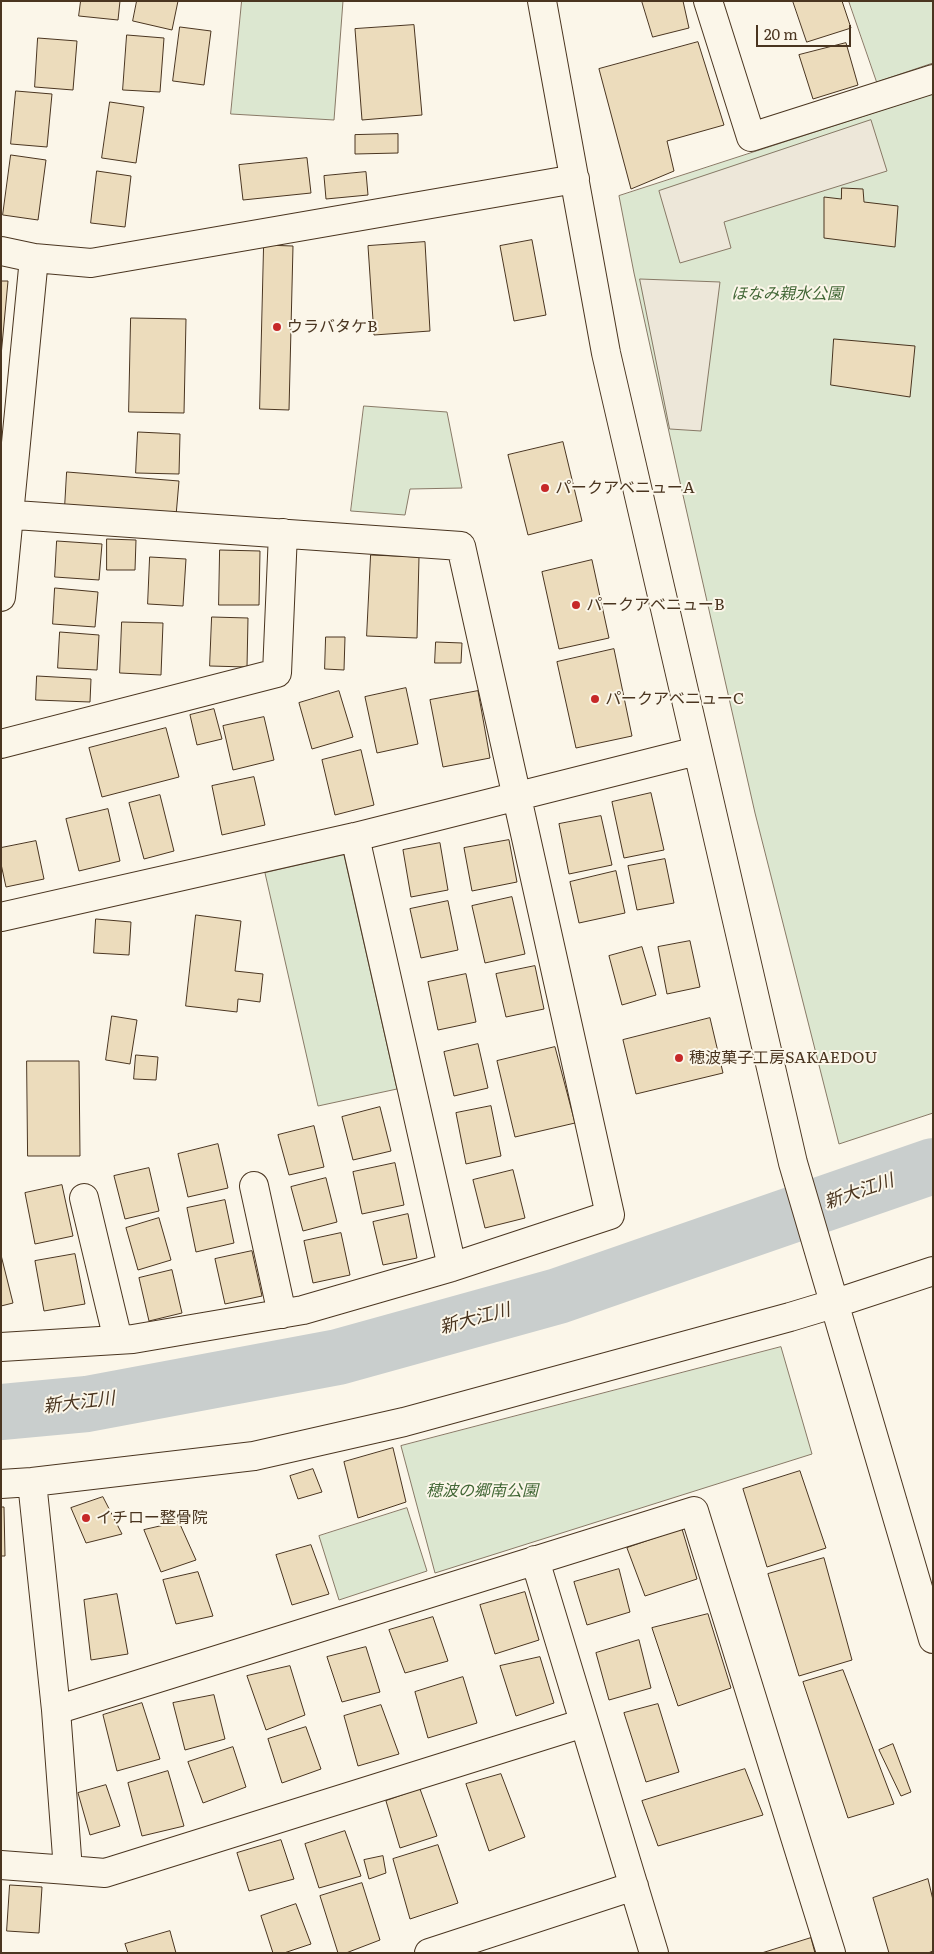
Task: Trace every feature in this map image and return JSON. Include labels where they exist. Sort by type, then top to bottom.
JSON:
[{"type":"street","points":[[542,1],[606,353],[793,1163],[933,1639]]},
{"type":"street","points":[[708,1],[751,137],[933,79]]},
{"type":"street","points":[[1,251],[34,258],[91,263],[575,179]]},
{"type":"street","points":[[1,597],[6,514],[34,258]]},
{"type":"street","points":[[1,1346],[133,1339],[303,1310],[452,1267],[610,1215],[461,546],[6,514]]},
{"type":"street","points":[[1,744],[277,673],[283,533]]},
{"type":"street","points":[[1,917],[355,837],[698,751]]},
{"type":"street","points":[[355,837],[452,1267]]},
{"type":"street","points":[[254,1186],[282,1314]]},
{"type":"street","points":[[84,1198],[118,1340]]},
{"type":"street","points":[[1,1484],[254,1456],[404,1422],[833,1304],[933,1271]]},
{"type":"street","points":[[32,1482],[56,1710],[68,1870]]},
{"type":"street","points":[[56,1710],[694,1511],[831,1953]]},
{"type":"street","points":[[535,1560],[654,1953]]},
{"type":"street","points":[[1,1865],[105,1873],[584,1723]]},
{"type":"street","points":[[429,1953],[481,1945],[634,1886]]},
{"type":"green space","points":[[242,1],[343,1],[334,120],[231,114]]},
{"type":"green space","points":[[849,1],[933,1],[933,63],[877,82]]},
{"type":"green space","name":"ほなみ親水公園","points":[[933,94],[933,1113],[839,1144],[755,813],[680,482],[619,196]]},
{"type":"green space","points":[[364,406],[447,412],[462,488],[410,489],[405,515],[351,511]]},
{"type":"green space","points":[[344,855],[397,1089],[318,1106],[265,873]]},
{"type":"green space","name":"穂波の郷南公園","points":[[781,1347],[812,1454],[435,1573],[401,1446]]},
{"type":"green space","points":[[407,1508],[427,1571],[339,1600],[319,1536]]},
{"type":"shaded area","points":[[871,120],[887,171],[724,222],[731,248],[680,263],[659,191]]},
{"type":"shaded area","points":[[640,279],[720,282],[701,431],[670,429]]},
{"type":"building","points":[[81,1],[120,1],[118,20],[79,16]]},
{"type":"building","points":[[137,1],[178,1],[172,30],[133,21]]},
{"type":"building","points":[[642,1],[683,1],[689,28],[653,37]]},
{"type":"building","points":[[793,1],[842,1],[851,28],[807,42]]},
{"type":"building","points":[[414,25],[422,115],[362,120],[355,29]]},
{"type":"building","points":[[180,27],[211,31],[204,85],[173,81]]},
{"type":"building","points":[[127,35],[164,38],[160,92],[123,90]]},
{"type":"building","points":[[38,38],[77,41],[73,90],[35,87]]},
{"type":"building","points":[[698,42],[724,125],[667,141],[674,171],[631,189],[599,69]]},
{"type":"building","points":[[846,43],[858,85],[813,99],[799,55]]},
{"type":"building","points":[[16,91],[52,94],[47,147],[11,144]]},
{"type":"building","points":[[110,102],[144,107],[136,163],[102,158]]},
{"type":"building","points":[[398,134],[398,153],[355,154],[355,135]]},
{"type":"building","points":[[11,155],[46,160],[38,220],[3,215]]},
{"type":"building","points":[[307,158],[311,193],[243,200],[239,165]]},
{"type":"building","points":[[97,171],[131,176],[125,227],[91,223]]},
{"type":"building","points":[[366,172],[368,195],[326,199],[324,176]]},
{"type":"building","points":[[842,188],[863,189],[864,202],[898,206],[895,247],[824,238],[824,197],[841,199]]},
{"type":"building","points":[[532,240],[546,315],[514,321],[500,246]]},
{"type":"building","points":[[425,242],[430,331],[374,335],[368,246]]},
{"type":"building","name":"ウラバタケB","points":[[264,245],[293,246],[289,410],[260,409]]},
{"type":"building","points":[[1,281],[8,281],[1,356]]},
{"type":"building","points":[[131,318],[186,319],[184,413],[129,412]]},
{"type":"building","points":[[834,339],[915,346],[910,397],[831,385]]},
{"type":"building","points":[[138,432],[180,434],[179,474],[136,473]]},
{"type":"building","name":"パークアベニューA","points":[[563,442],[582,521],[528,535],[508,455]]},
{"type":"building","points":[[67,472],[179,481],[176,516],[65,507]]},
{"type":"building","points":[[107,539],[136,540],[135,570],[107,570]]},
{"type":"building","points":[[57,541],[102,544],[99,580],[55,577]]},
{"type":"building","points":[[220,550],[260,551],[259,605],[219,605]]},
{"type":"building","points":[[371,555],[419,557],[417,638],[367,636]]},
{"type":"building","points":[[150,557],[186,559],[183,606],[148,604]]},
{"type":"building","name":"パークアベニューB","points":[[592,560],[609,638],[559,649],[542,572]]},
{"type":"building","points":[[55,588],[98,592],[95,627],[53,624]]},
{"type":"building","points":[[212,617],[248,618],[247,667],[210,666]]},
{"type":"building","points":[[122,622],[163,623],[161,675],[120,673]]},
{"type":"building","points":[[60,632],[99,635],[97,670],[58,668]]},
{"type":"building","points":[[326,637],[345,637],[344,670],[325,669]]},
{"type":"building","points":[[436,642],[462,643],[461,663],[435,663]]},
{"type":"building","name":"パークアベニューC","points":[[614,649],[632,736],[576,748],[557,662]]},
{"type":"building","points":[[37,676],[91,679],[90,702],[36,700]]},
{"type":"building","points":[[406,688],[418,744],[377,753],[365,697]]},
{"type":"building","points":[[339,691],[353,737],[312,749],[299,703]]},
{"type":"building","points":[[478,691],[490,758],[443,767],[430,700]]},
{"type":"building","points":[[214,709],[222,739],[197,745],[190,715]]},
{"type":"building","points":[[264,717],[274,760],[233,770],[223,726]]},
{"type":"building","points":[[166,728],[179,777],[102,797],[89,748]]},
{"type":"building","points":[[361,750],[374,805],[335,815],[322,760]]},
{"type":"building","points":[[254,777],[265,825],[222,835],[212,786]]},
{"type":"building","points":[[651,793],[664,850],[624,858],[612,802]]},
{"type":"building","points":[[160,795],[174,851],[144,859],[129,803]]},
{"type":"building","points":[[108,809],[120,861],[79,871],[66,819]]},
{"type":"building","points":[[601,816],[612,865],[569,874],[559,824]]},
{"type":"building","points":[[509,840],[517,882],[472,891],[464,848]]},
{"type":"building","points":[[36,841],[44,879],[6,887],[1,864],[1,848]]},
{"type":"building","points":[[440,843],[448,890],[411,897],[403,850]]},
{"type":"building","points":[[665,859],[674,903],[637,910],[628,866]]},
{"type":"building","points":[[616,871],[625,913],[579,923],[570,882]]},
{"type":"building","points":[[512,897],[525,954],[485,963],[472,906]]},
{"type":"building","points":[[448,901],[458,950],[421,958],[410,909]]},
{"type":"building","points":[[196,915],[241,921],[235,971],[263,974],[260,1002],[238,999],[237,1012],[186,1006]]},
{"type":"building","points":[[96,919],[131,922],[129,955],[94,953]]},
{"type":"building","points":[[690,941],[700,987],[667,994],[658,947]]},
{"type":"building","points":[[642,947],[656,995],[622,1005],[609,956]]},
{"type":"building","points":[[535,966],[544,1009],[506,1017],[496,974]]},
{"type":"building","points":[[466,974],[476,1022],[438,1030],[428,982]]},
{"type":"building","points":[[112,1016],[137,1020],[130,1064],[106,1060]]},
{"type":"building","points":[[710,1018],[723,1073],[636,1094],[623,1040]]},
{"type":"building","points":[[478,1044],[488,1088],[454,1096],[444,1052]]},
{"type":"building","points":[[555,1047],[575,1123],[515,1137],[497,1061]]},
{"type":"building","points":[[136,1055],[158,1057],[156,1080],[134,1079]]},
{"type":"building","points":[[27,1061],[79,1061],[80,1156],[28,1156]]},
{"type":"building","points":[[491,1106],[501,1156],[466,1164],[456,1113]]},
{"type":"building","points":[[380,1107],[391,1151],[353,1160],[342,1117]]},
{"type":"building","points":[[314,1126],[324,1167],[289,1175],[278,1135]]},
{"type":"building","points":[[218,1144],[228,1188],[188,1197],[178,1154]]},
{"type":"building","points":[[395,1163],[404,1205],[362,1214],[353,1172]]},
{"type":"building","points":[[149,1168],[159,1211],[125,1219],[114,1176]]},
{"type":"building","points":[[513,1170],[525,1218],[485,1228],[473,1180]]},
{"type":"building","points":[[326,1178],[337,1222],[303,1231],[291,1187]]},
{"type":"building","points":[[62,1185],[73,1236],[35,1244],[25,1193]]},
{"type":"building","points":[[225,1200],[234,1243],[196,1252],[187,1208]]},
{"type":"building","points":[[408,1214],[417,1258],[383,1265],[373,1222]]},
{"type":"building","points":[[159,1218],[171,1260],[138,1270],[126,1228]]},
{"type":"building","points":[[341,1233],[350,1275],[313,1283],[304,1241]]},
{"type":"building","points":[[252,1251],[262,1296],[225,1304],[215,1259]]},
{"type":"building","points":[[75,1254],[85,1304],[44,1311],[35,1261]]},
{"type":"building","points":[[1,1255],[13,1303],[1,1306]]},
{"type":"building","points":[[172,1270],[182,1313],[149,1321],[139,1278]]},
{"type":"building","points":[[393,1448],[406,1502],[358,1518],[344,1462]]},
{"type":"building","points":[[313,1469],[322,1492],[298,1499],[290,1476]]},
{"type":"building","points":[[800,1471],[826,1548],[767,1567],[743,1489]]},
{"type":"building","points":[[103,1497],[122,1534],[86,1543],[71,1508]]},
{"type":"building","points":[[1,1507],[4,1507],[5,1556],[1,1556]]},
{"type":"building","points":[[179,1522],[196,1560],[161,1572],[144,1530]]},
{"type":"building","points":[[682,1529],[697,1579],[645,1596],[627,1548]]},
{"type":"building","points":[[311,1545],[329,1594],[292,1605],[276,1555]]},
{"type":"building","points":[[824,1558],[852,1660],[799,1676],[768,1574]]},
{"type":"building","points":[[619,1569],[630,1612],[587,1625],[574,1582]]},
{"type":"building","points":[[198,1572],[213,1616],[176,1624],[163,1580]]},
{"type":"building","points":[[525,1592],[539,1640],[495,1654],[480,1605]]},
{"type":"building","points":[[117,1594],[128,1654],[91,1660],[84,1600]]},
{"type":"building","points":[[708,1614],[731,1688],[678,1706],[652,1628]]},
{"type":"building","points":[[433,1617],[448,1661],[405,1673],[389,1630]]},
{"type":"building","points":[[639,1640],[651,1688],[609,1700],[596,1653]]},
{"type":"building","points":[[366,1647],[380,1692],[342,1702],[327,1657]]},
{"type":"building","points":[[540,1657],[554,1703],[516,1716],[500,1666]]},
{"type":"building","points":[[290,1666],[305,1715],[266,1730],[247,1676]]},
{"type":"building","points":[[843,1670],[894,1804],[848,1818],[803,1682]]},
{"type":"building","points":[[463,1677],[477,1723],[428,1738],[415,1692]]},
{"type":"building","points":[[214,1695],[225,1739],[185,1750],[173,1703]]},
{"type":"building","points":[[142,1703],[160,1759],[117,1771],[103,1715]]},
{"type":"building","points":[[658,1704],[679,1772],[646,1782],[624,1713]]},
{"type":"building","points":[[381,1705],[399,1754],[358,1766],[344,1716]]},
{"type":"building","points":[[306,1727],[321,1769],[282,1783],[268,1739]]},
{"type":"building","points":[[893,1744],[911,1792],[901,1796],[879,1750]]},
{"type":"building","points":[[233,1747],[246,1787],[203,1803],[188,1762]]},
{"type":"building","points":[[745,1769],[763,1815],[658,1846],[642,1801]]},
{"type":"building","points":[[168,1771],[184,1826],[142,1836],[128,1783]]},
{"type":"building","points":[[501,1774],[525,1837],[489,1851],[466,1784]]},
{"type":"building","points":[[106,1785],[120,1826],[90,1835],[78,1793]]},
{"type":"building","points":[[420,1789],[437,1836],[400,1848],[386,1801]]},
{"type":"building","points":[[345,1831],[361,1876],[319,1888],[305,1844]]},
{"type":"building","points":[[281,1840],[294,1879],[249,1891],[237,1853]]},
{"type":"building","points":[[438,1845],[458,1903],[410,1919],[393,1859]]},
{"type":"building","points":[[383,1856],[386,1873],[369,1879],[364,1860]]},
{"type":"building","points":[[928,1879],[933,1900],[933,1951],[928,1953],[889,1953],[873,1898]]},
{"type":"building","points":[[362,1883],[380,1940],[346,1953],[338,1953],[320,1896]]},
{"type":"building","points":[[10,1885],[42,1887],[39,1933],[7,1931]]},
{"type":"building","points":[[296,1904],[311,1944],[284,1953],[273,1953],[261,1916]]},
{"type":"building","points":[[170,1931],[176,1953],[128,1953],[125,1944]]},
{"type":"building","points":[[811,1938],[815,1953],[762,1953]]},
{"type":"waterway","name":"新大江川","points":[[1,1412],[87,1404],[338,1357],[558,1296],[933,1166]]},
{"type":"place","name":"ウラバタケB","points":[[277,327]]},
{"type":"place","name":"パークアベニューA","points":[[545,488]]},
{"type":"place","name":"パークアベニューB","points":[[576,605]]},
{"type":"place","name":"パークアベニューC","points":[[595,699]]},
{"type":"place","name":"穂波菓子工房SAKAEDOU","points":[[679,1058]]},
{"type":"place","name":"イチロー整骨院","points":[[86,1518]]}]
